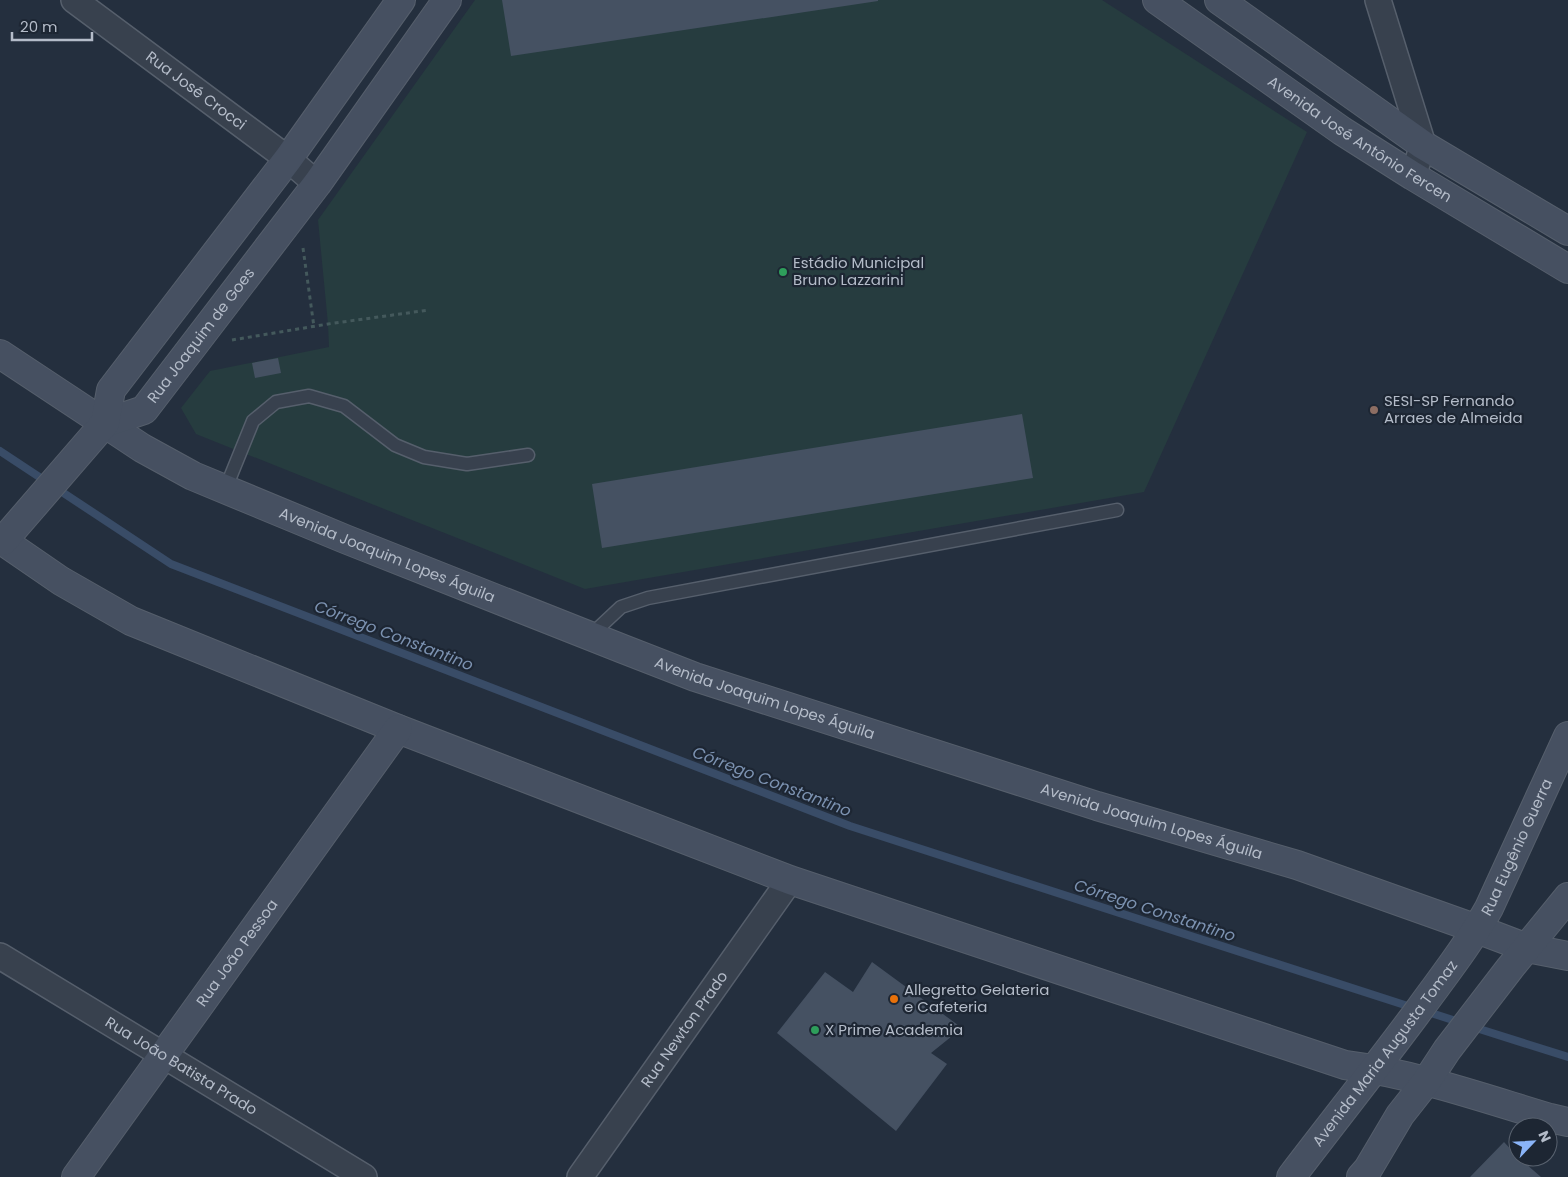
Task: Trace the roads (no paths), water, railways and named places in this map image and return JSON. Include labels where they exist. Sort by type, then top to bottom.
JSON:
[{"type":"main road","points":[[401,0],[288,159],[111,390],[105,423],[1,542],[60,581],[131,621],[398,730],[790,880],[1345,1065],[1374,1069],[1426,1082],[1568,1122]]},
{"type":"main road","name":"Rua Joaquim de Goes","points":[[105,423],[144,410],[317,184],[447,0]]},
{"type":"main road","name":"Avenida José Antônio Fercen","points":[[1157,0],[1342,131],[1568,269]]},
{"type":"main road","name":"Avenida José Antônio Fercen","points":[[1219,0],[1423,145],[1568,232]]},
{"type":"main road","name":"Avenida Joaquim Lopes Águila","points":[[0,354],[142,448],[193,476],[590,636],[695,676],[1098,806],[1297,865],[1527,948],[1568,956]]},
{"type":"main road","name":"Rua João Pessoa","points":[[76,1177],[162,1055],[398,730]]},
{"type":"main road","name":"Rua Eugênio Guerra","points":[[1477,929],[1489,908],[1568,736]]},
{"type":"main road","points":[[1368,1174],[1400,1115],[1510,968],[1568,897]]},
{"type":"main road","name":"Avenida Maria Augusta Tomaz","points":[[1292,1177],[1461,954],[1477,929]]},
{"type":"street","name":"Rua José Crocci","points":[[74,0],[288,159],[317,184]]},
{"type":"street","points":[[1378,0],[1423,145],[1413,176]]},
{"type":"street","name":"Rua Newton Prado","points":[[580,1177],[790,880]]},
{"type":"street","name":"Rua João Batista Prado","points":[[0,956],[364,1177]]},
{"type":"lane","points":[[225,490],[254,422],[276,402],[309,396],[344,406],[395,445],[424,457],[467,464],[528,455]]},
{"type":"lane","points":[[590,636],[621,607],[648,598],[1117,510]]},
{"type":"waterway","name":"Córrego Constantino","points":[[0,451],[171,564],[850,826],[1414,1008]]},
{"type":"waterway","name":"Córrego Constantino","points":[[1425,1011],[1462,1023]]},
{"type":"waterway","name":"Córrego Constantino","points":[[1473,1027],[1568,1057]]},
{"type":"place","name":"Estádio Municipal Bruno Lazzarini","points":[[783,272]]},
{"type":"place","name":"SESI-SP Fernando Arraes de Almeida","points":[[1374,410]]},
{"type":"place","name":"Allegretto Gelateria e Cafeteria","points":[[894,999]]},
{"type":"place","name":"X Prime Academia","points":[[815,1030]]}]
